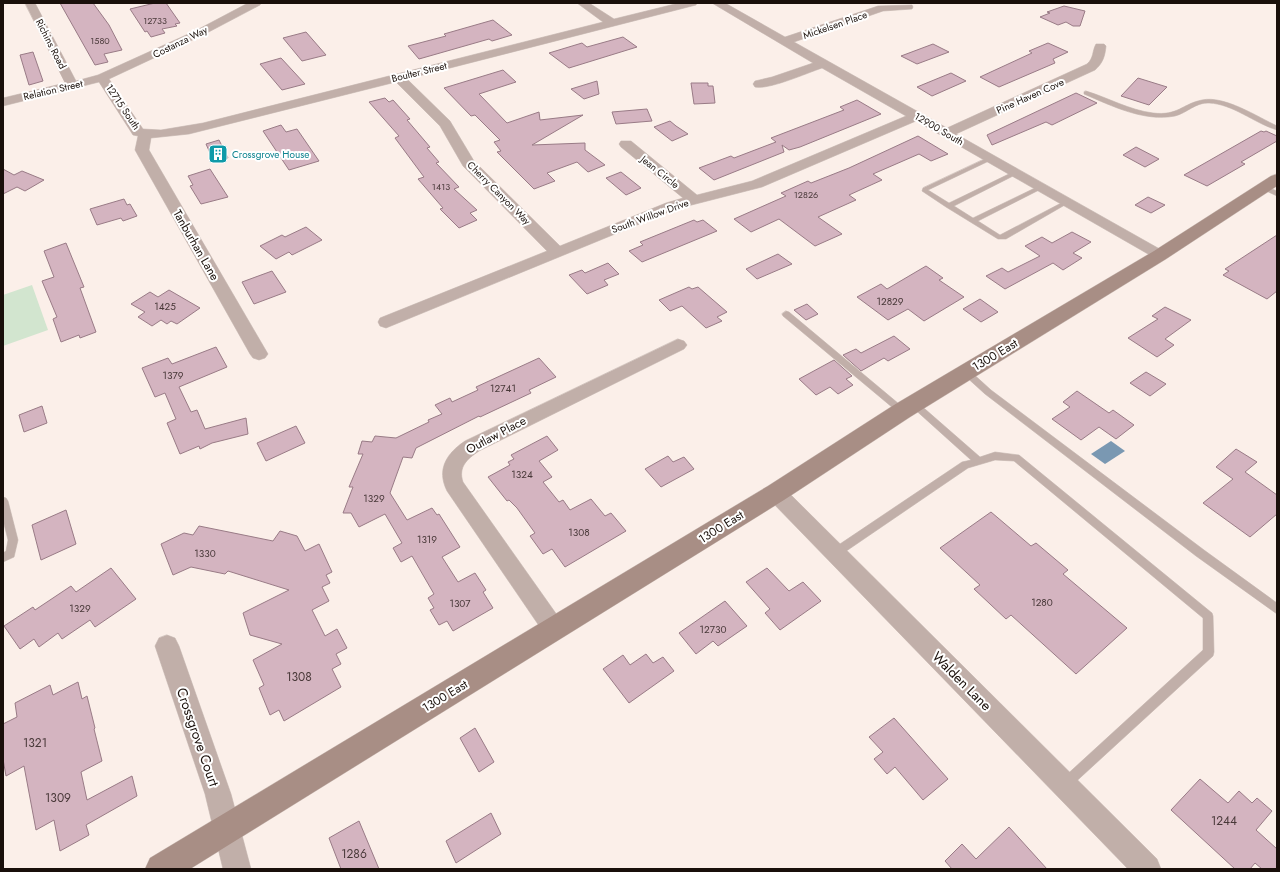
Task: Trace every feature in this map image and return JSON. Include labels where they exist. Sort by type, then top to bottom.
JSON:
[{"type":"main road","name":"1300 East","points":[[161,869],[776,493],[908,407],[1272,187]]},
{"type":"street","name":"Richins Road","points":[[30,3],[73,86]]},
{"type":"street","name":"Costanza Way","points":[[102,78],[199,33],[256,3]]},
{"type":"street","points":[[582,3],[612,23]]},
{"type":"street","name":"Boulter Street","points":[[145,134],[156,135],[190,129],[612,23],[670,5],[692,3]]},
{"type":"street","name":"12900 South","points":[[718,3],[1160,255]]},
{"type":"street","name":"Mickelsen Place","points":[[785,41],[882,8],[908,7]]},
{"type":"street","name":"Pine Haven Cove","points":[[947,133],[1091,68],[1097,63],[1100,46]]},
{"type":"street","points":[[759,84],[776,80],[824,63]]},
{"type":"street","name":"Cherry Canyon Way","points":[[398,77],[445,124],[468,163],[558,252]]},
{"type":"street","name":"Relation Street","points":[[3,102],[102,78]]},
{"type":"street","name":"12715 South","points":[[102,78],[138,132],[145,134]]},
{"type":"street","name":"South Willow Drive","points":[[386,322],[644,217],[694,200],[719,195],[757,184],[917,116]]},
{"type":"street","name":"Tanburhan Lane","points":[[145,134],[142,150],[258,354]]},
{"type":"street","name":"Jean Circle","points":[[626,144],[694,200]]},
{"type":"street","name":"Outlaw Place","points":[[554,629],[454,485],[451,472],[453,465],[464,451],[472,446],[678,345]]},
{"type":"street","name":"Walden Lane","points":[[776,493],[1147,869]]},
{"type":"street","name":"Crossgrove Court","points":[[167,646],[218,794],[237,869]]},
{"type":"lane","points":[[1086,94],[1131,110],[1158,116],[1175,114],[1203,101],[1216,102],[1277,128]]},
{"type":"lane","points":[[990,159],[925,189],[925,191],[998,237],[1003,237],[1067,202]]},
{"type":"lane","points":[[948,206],[1015,173]]},
{"type":"lane","points":[[973,221],[1041,188]]},
{"type":"lane","points":[[786,314],[979,461]]},
{"type":"lane","points":[[966,372],[994,397],[1200,554],[1277,609]]},
{"type":"lane","points":[[836,553],[965,465],[995,456],[1016,458],[1208,616],[1209,652],[1064,785]]},
{"type":"lane","points":[[3,501],[13,540],[10,554],[3,558]]},
{"type":"green space","points":[[32,285],[48,330],[3,346],[3,295]]},
{"type":"water","points":[[1111,441],[1125,451],[1105,464],[1091,454]]},
{"type":"building","points":[[60,3],[93,3],[109,25],[122,50],[104,54],[108,62],[95,65]]},
{"type":"building","points":[[155,3],[166,3],[180,23],[175,24],[177,26],[162,29],[165,33],[151,37],[147,31],[145,32],[130,9]]},
{"type":"building","points":[[1064,6],[1085,11],[1080,26],[1073,26],[1066,22],[1058,25],[1040,17],[1050,13],[1047,12]]},
{"type":"building","points":[[493,20],[512,35],[492,41],[489,39],[419,59],[408,46],[446,36],[444,34]]},
{"type":"building","points":[[306,32],[326,55],[302,61],[283,38]]},
{"type":"building","points":[[623,37],[637,47],[569,68],[549,53],[582,43],[587,47]]},
{"type":"building","points":[[1048,43],[1068,52],[1053,59],[1055,63],[999,87],[980,77],[1032,53],[1029,51]]},
{"type":"building","points":[[933,44],[949,52],[917,64],[901,56]]},
{"type":"building","points":[[33,52],[43,81],[29,85],[20,55]]},
{"type":"building","points":[[281,58],[305,84],[282,90],[260,64]]},
{"type":"building","points":[[503,70],[516,82],[479,94],[507,123],[539,112],[540,120],[583,115],[532,145],[585,143],[585,150],[605,165],[588,172],[577,162],[547,173],[555,181],[534,189],[497,152],[501,151],[494,142],[500,140],[475,115],[471,116],[444,88]]},
{"type":"building","points":[[951,73],[966,81],[932,96],[917,87]]},
{"type":"building","points":[[1138,78],[1167,87],[1149,105],[1121,96]]},
{"type":"building","points":[[597,81],[599,94],[584,99],[571,89]]},
{"type":"building","points":[[691,83],[708,83],[708,86],[713,86],[715,103],[694,104]]},
{"type":"building","points":[[1076,93],[1097,103],[1052,125],[1046,122],[992,145],[987,135]]},
{"type":"building","points":[[385,98],[389,102],[393,100],[410,119],[407,120],[430,147],[427,148],[439,162],[436,163],[459,187],[454,189],[477,210],[470,213],[477,220],[459,228],[440,209],[443,208],[418,179],[424,177],[395,138],[399,136],[369,102]]},
{"type":"building","points":[[857,100],[881,114],[800,147],[789,150],[782,145],[784,152],[714,180],[699,168],[731,156],[734,158],[776,142],[771,138],[844,110],[840,107]]},
{"type":"building","points":[[647,109],[652,121],[616,124],[612,112]]},
{"type":"building","points":[[670,121],[688,134],[672,141],[654,127]]},
{"type":"building","points":[[281,125],[286,132],[297,129],[319,161],[289,170],[263,131]]},
{"type":"building","points":[[1261,131],[1266,131],[1277,136],[1277,141],[1241,162],[1245,164],[1207,186],[1184,175]]},
{"type":"building","points":[[918,136],[948,154],[931,161],[919,154],[873,174],[882,180],[849,195],[856,200],[818,217],[842,234],[815,246],[779,219],[751,232],[734,219],[786,196],[781,193],[808,181],[811,183],[849,168]]},
{"type":"building","name":"Crossgrove House","points":[[219,140],[228,158],[214,162],[206,144]]},
{"type":"building","points":[[1136,147],[1159,159],[1145,167],[1123,155]]},
{"type":"building","points":[[3,169],[14,175],[22,171],[44,180],[25,191],[17,187],[3,194]]},
{"type":"building","points":[[210,169],[228,197],[201,204],[190,186],[193,185],[188,176]]},
{"type":"building","points":[[621,172],[641,188],[626,195],[606,178]]},
{"type":"building","points":[[1148,197],[1165,205],[1151,213],[1135,205]]},
{"type":"building","points":[[124,199],[127,205],[130,204],[137,216],[123,221],[121,218],[97,225],[90,209]]},
{"type":"building","points":[[694,220],[697,222],[703,220],[717,231],[642,262],[629,251],[643,245],[640,242]]},
{"type":"building","points":[[306,227],[322,240],[292,255],[289,252],[276,259],[260,246],[282,235],[285,237]]},
{"type":"building","points":[[1072,232],[1091,242],[1073,253],[1082,258],[1063,270],[1053,263],[1005,289],[986,276],[1002,268],[1008,272],[1040,256],[1025,246],[1042,237],[1052,243]]},
{"type":"building","points":[[1277,235],[1277,291],[1267,299],[1223,275],[1229,271],[1225,269]]},
{"type":"building","points":[[66,243],[84,287],[80,288],[96,332],[80,338],[79,335],[61,342],[53,319],[57,317],[42,281],[54,277],[44,251]]},
{"type":"building","points":[[778,254],[792,264],[757,279],[746,269]]},
{"type":"building","points":[[608,263],[619,274],[604,280],[608,285],[587,294],[569,275],[582,270],[585,273]]},
{"type":"building","points":[[926,266],[943,278],[939,280],[964,297],[924,321],[908,309],[888,320],[857,297],[881,284],[887,289]]},
{"type":"building","points":[[272,271],[286,292],[254,304],[242,282]]},
{"type":"building","points":[[689,287],[692,289],[698,287],[727,312],[717,317],[722,321],[706,328],[682,306],[670,311],[659,300]]},
{"type":"building","points":[[169,290],[200,308],[177,324],[171,321],[167,324],[161,320],[152,326],[138,317],[145,312],[131,304],[150,292],[158,297]]},
{"type":"building","points":[[980,299],[998,312],[981,322],[963,309]]},
{"type":"building","points":[[807,304],[818,314],[806,320],[794,310]]},
{"type":"building","points":[[1165,307],[1191,320],[1165,339],[1174,345],[1157,357],[1128,338],[1158,319],[1152,316]]},
{"type":"building","points":[[894,336],[910,349],[888,361],[884,358],[861,371],[843,355],[856,349],[861,353]]},
{"type":"building","points":[[216,347],[227,367],[179,387],[191,412],[197,410],[205,429],[246,418],[248,434],[212,443],[200,449],[199,446],[180,454],[167,423],[176,419],[165,393],[155,397],[142,368],[168,358],[172,364]]},
{"type":"building","points":[[539,358],[556,377],[529,390],[531,393],[480,417],[479,416],[416,448],[412,458],[403,457],[390,493],[407,520],[432,508],[437,515],[439,514],[460,547],[442,557],[458,582],[475,573],[486,590],[483,592],[493,608],[453,631],[447,621],[439,625],[430,610],[434,608],[428,598],[434,594],[412,556],[401,562],[393,548],[402,543],[385,514],[359,527],[351,513],[343,513],[353,487],[349,487],[363,454],[358,454],[362,441],[372,442],[375,436],[396,438],[442,414],[435,405],[450,398],[452,402],[478,390],[476,387]]},
{"type":"building","points":[[834,360],[852,376],[846,379],[853,385],[838,394],[830,387],[816,395],[799,379]]},
{"type":"building","points":[[1146,372],[1166,384],[1150,396],[1130,383]]},
{"type":"building","points":[[1077,391],[1109,413],[1113,410],[1134,425],[1116,439],[1099,427],[1081,440],[1052,419],[1070,407],[1063,402]]},
{"type":"building","points":[[42,406],[47,423],[24,432],[19,415]]},
{"type":"building","points":[[296,426],[305,443],[266,461],[257,443]]},
{"type":"building","points":[[547,436],[558,450],[539,461],[552,477],[543,482],[559,502],[563,500],[570,510],[591,499],[605,516],[611,513],[626,531],[565,567],[552,549],[543,554],[530,536],[535,533],[517,508],[509,500],[507,501],[488,477],[510,465],[508,462],[514,459],[511,455]]},
{"type":"building","points":[[1236,449],[1257,462],[1245,472],[1277,495],[1277,514],[1250,537],[1203,503],[1233,479],[1216,467]]},
{"type":"building","points":[[668,456],[673,462],[684,457],[694,469],[661,487],[645,469]]},
{"type":"building","points":[[66,510],[76,544],[41,560],[32,525]]},
{"type":"building","points":[[991,512],[1031,546],[1036,543],[1068,570],[1063,574],[1127,628],[1076,674],[1011,615],[1006,619],[974,589],[980,585],[940,548]]},
{"type":"building","points":[[199,526],[273,541],[280,531],[297,536],[305,551],[319,544],[332,572],[326,575],[330,583],[322,587],[329,601],[312,610],[325,636],[337,629],[347,648],[336,654],[341,664],[332,669],[341,687],[284,721],[279,710],[270,715],[259,688],[264,685],[253,660],[282,644],[250,635],[243,613],[289,590],[228,571],[225,574],[191,567],[173,575],[161,544],[184,533],[193,535]]},
{"type":"building","points":[[111,568],[136,599],[95,627],[90,620],[62,639],[58,633],[39,647],[34,639],[20,649],[4,626],[33,607],[35,610],[71,586],[76,592]]},
{"type":"building","points":[[767,568],[789,591],[803,582],[821,601],[780,630],[765,613],[770,609],[746,582]]},
{"type":"building","points":[[725,601],[747,626],[718,646],[713,641],[696,654],[679,633]]},
{"type":"building","points":[[646,654],[653,663],[663,657],[674,671],[629,703],[603,669],[623,655],[630,665]]},
{"type":"building","points":[[78,682],[82,699],[87,696],[102,761],[81,772],[87,800],[132,776],[137,796],[86,825],[89,835],[60,851],[54,820],[36,830],[24,766],[6,776],[3,759],[3,724],[17,717],[15,703],[50,685],[53,695]]},
{"type":"building","points":[[894,718],[948,779],[923,800],[895,767],[887,774],[874,759],[883,752],[869,737]]},
{"type":"building","points":[[475,728],[494,762],[479,772],[460,738]]},
{"type":"building","points":[[1200,779],[1228,803],[1239,791],[1252,803],[1257,798],[1272,811],[1256,830],[1277,849],[1277,869],[1262,869],[1255,863],[1250,869],[1235,869],[1171,810]]},
{"type":"building","points":[[491,813],[501,834],[456,863],[446,841]]},
{"type":"building","points":[[359,821],[379,869],[341,869],[329,838]]},
{"type":"building","points":[[1009,827],[1047,869],[952,869],[945,861],[962,844],[976,859]]},
{"type":"place","name":"Crossgrove House","points":[[218,154]]}]
